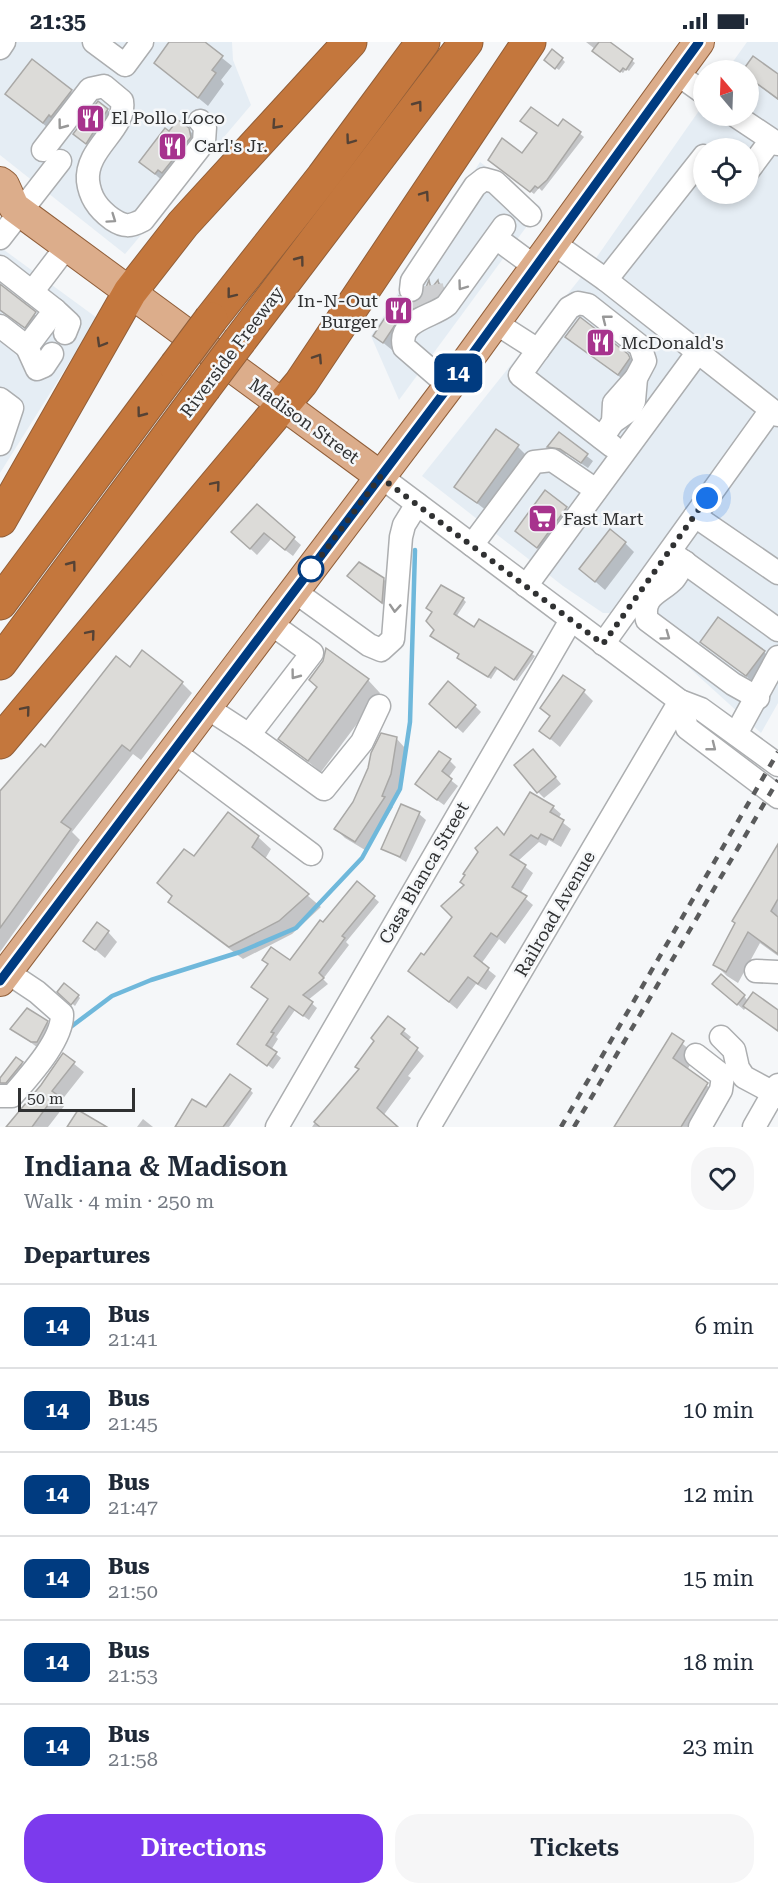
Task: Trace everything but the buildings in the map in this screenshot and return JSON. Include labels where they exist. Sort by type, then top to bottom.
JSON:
[{"type":"highway","points":[[0,520],[130,292],[183,224],[350,42]]},
{"type":"highway","name":"Riverside Freeway","points":[[0,603],[211,319],[323,177],[423,42]]},
{"type":"highway","name":"Riverside Freeway","points":[[0,663],[240,340],[466,42]]},
{"type":"highway","points":[[0,742],[284,405],[529,42]]},
{"type":"main road","points":[[4,977],[449,386],[699,42]]},
{"type":"main road","name":"Madison Street","points":[[8,202],[380,477]]},
{"type":"street","points":[[0,48],[4,42]]},
{"type":"street","points":[[94,42],[125,65],[142,42]]},
{"type":"street","points":[[676,74],[693,86]]},
{"type":"street","points":[[0,238],[8,202],[52,155],[90,88],[104,86],[122,101],[121,115],[90,160],[87,170],[89,192],[102,211],[120,225],[136,224],[143,220],[204,142],[206,127],[200,121]]},
{"type":"street","points":[[751,126],[775,142],[759,159]]},
{"type":"street","points":[[606,280],[693,170]]},
{"type":"street","points":[[449,386],[404,347],[404,335],[426,303],[431,275],[472,210],[483,198],[491,194],[506,199],[530,214],[606,280],[774,413],[695,516],[677,556],[603,644]]},
{"type":"street","points":[[426,303],[447,305],[500,232],[534,266]]},
{"type":"street","points":[[32,292],[67,246]]},
{"type":"street","points":[[0,267],[69,323],[65,333]]},
{"type":"street","points":[[607,430],[624,415],[634,401],[636,378],[645,361],[640,346],[582,303],[578,303],[569,308],[520,375],[607,430],[623,454]]},
{"type":"street","points":[[27,347],[55,310]]},
{"type":"street","points":[[494,322],[538,350]]},
{"type":"street","points":[[0,326],[27,347],[37,369],[44,366],[52,354]]},
{"type":"street","points":[[526,586],[698,352]]},
{"type":"street","points":[[0,399],[12,408],[0,444]]},
{"type":"street","points":[[472,545],[534,462],[552,460],[596,490]]},
{"type":"street","name":"Madison Street","points":[[380,477],[680,702],[701,710],[778,765]]},
{"type":"street","points":[[294,591],[369,645],[381,650],[387,647],[393,639],[398,568],[404,525],[417,504]]},
{"type":"street","points":[[695,516],[778,573]]},
{"type":"street","points":[[677,556],[778,630]]},
{"type":"street","points":[[677,556],[674,579],[649,598],[645,611],[647,620],[733,684],[758,698]]},
{"type":"street","name":"Casa Blanca Street","points":[[277,1127],[571,620]]},
{"type":"street","points":[[249,735],[312,653],[270,623]]},
{"type":"street","points":[[736,734],[758,698],[778,657]]},
{"type":"street","points":[[680,702],[687,728],[778,797]]},
{"type":"street","name":"Railroad Avenue","points":[[429,1127],[680,702]]},
{"type":"street","points":[[206,707],[324,789],[362,742],[379,706]]},
{"type":"street","points":[[173,751],[311,854]]},
{"type":"street","points":[[0,1096],[12,1096],[38,1065],[63,1025],[62,1014],[37,992],[4,977]]},
{"type":"street","points":[[722,1037],[734,1050],[738,1068],[744,1077],[775,1097]]},
{"type":"street","points":[[696,1055],[723,1076],[775,1097]]},
{"type":"street","points":[[700,1127],[721,1090],[723,1076]]},
{"type":"street","points":[[754,1127],[775,1097]]},
{"type":"shaded area","points":[[0,42],[232,42],[233,60],[251,105],[125,254],[0,155]]},
{"type":"shaded area","points":[[747,42],[778,42],[778,703],[761,733],[629,613],[603,613],[563,586],[422,476],[594,261],[693,119],[693,126],[759,126],[759,60],[734,60]]},
{"type":"shaded area","points":[[480,162],[541,207],[399,400],[371,336]]},
{"type":"shaded area","points":[[0,247],[97,318],[0,473]]},
{"type":"waterway","points":[[72,1026],[112,996],[151,980],[240,952],[296,928],[362,858],[400,789],[410,722],[415,550]]},
{"type":"tunnel","points":[[432,285],[435,303]]},
{"type":"tunnel","points":[[411,290],[417,307]]},
{"type":"railway","points":[[561,1127],[778,752]]},
{"type":"railway","points":[[574,1127],[778,780]]},
{"type":"bus line","name":"14","points":[[0,981],[449,386],[506,304],[699,42]]},
{"type":"place","name":"El Pollo Loco","points":[[90,118]]},
{"type":"place","name":"Carl's Jr.","points":[[173,146]]},
{"type":"place","name":"In-N-Out Burger","points":[[399,311]]},
{"type":"place","name":"McDonald's","points":[[600,343]]},
{"type":"place","name":"Fast Mart","points":[[542,519]]},
{"type":"route","points":[[311,569],[307,575],[380,477],[603,644],[707,498]]}]
